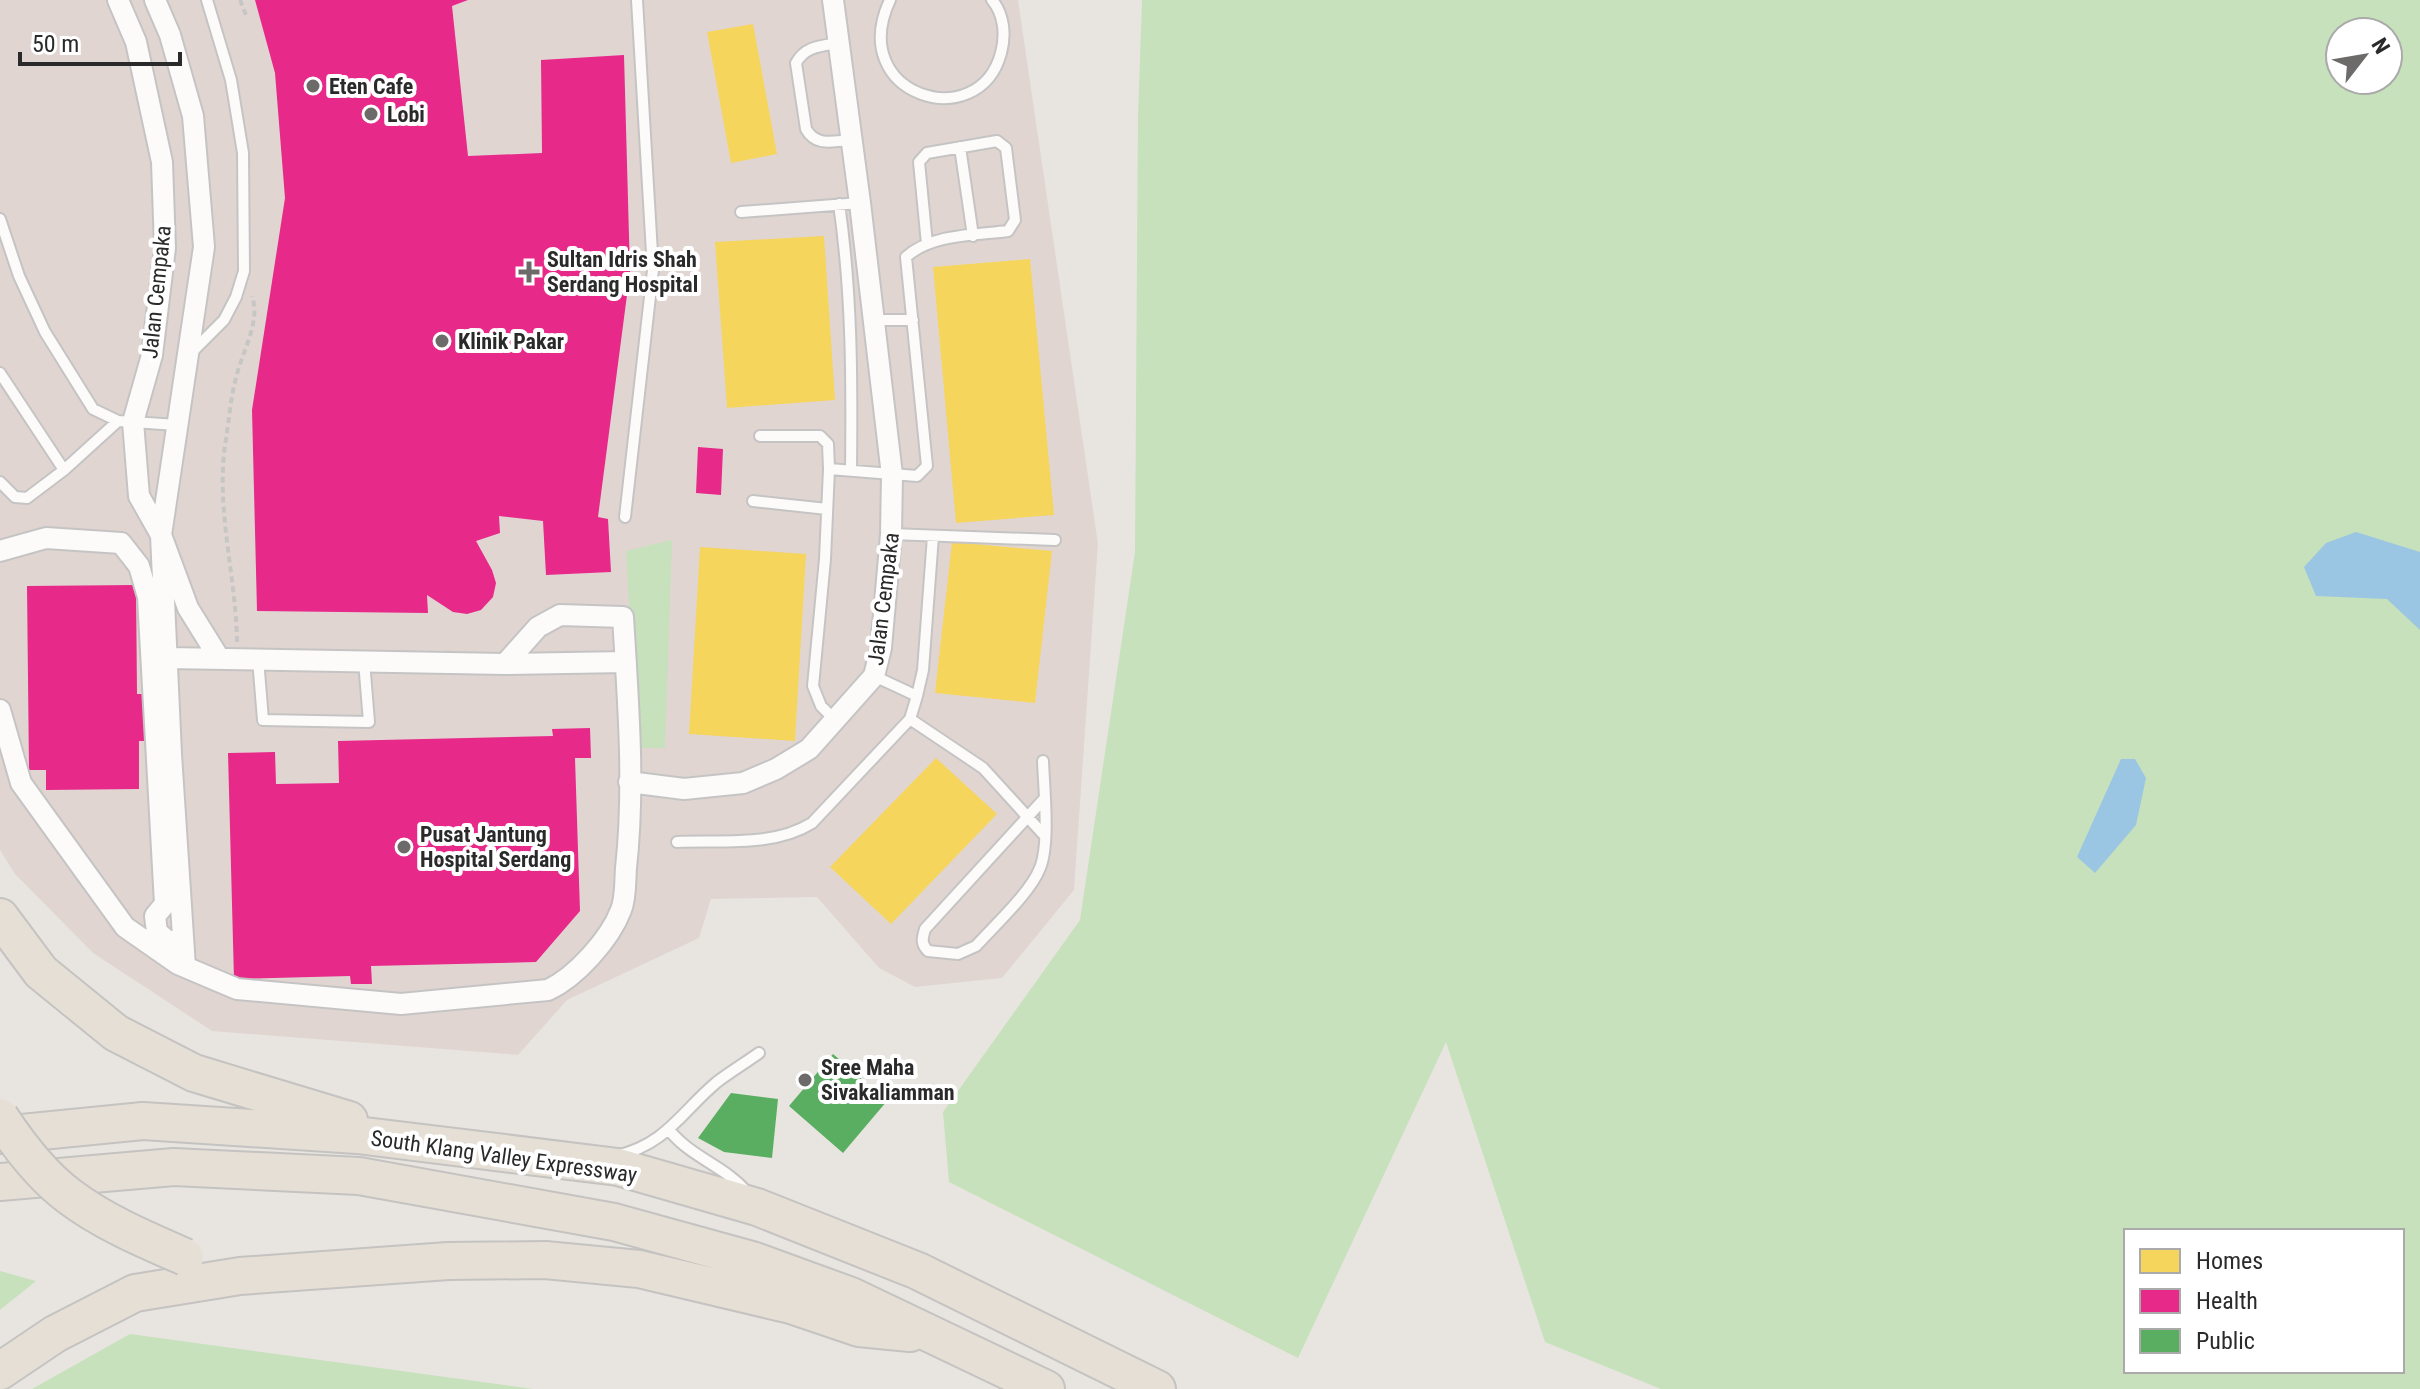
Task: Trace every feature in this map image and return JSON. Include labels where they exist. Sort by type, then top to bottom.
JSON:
[{"type":"highway","points":[[0,917],[41,972],[116,1033],[194,1073],[433,1144]]},
{"type":"highway","points":[[0,1117],[24,1153],[69,1197],[134,1234],[185,1257],[240,1276]]},
{"type":"highway","name":"South Klang Valley Expressway","points":[[0,1135],[143,1121],[357,1135],[618,1167],[757,1207],[918,1271],[1157,1389]]},
{"type":"highway","name":"South Klang Valley Expressway","points":[[0,1182],[174,1167],[359,1176],[614,1222],[752,1260],[851,1296],[1046,1389]]},
{"type":"highway","points":[[0,1371],[55,1334],[135,1293],[240,1276],[448,1261],[545,1260],[639,1269],[791,1305],[859,1328],[936,1336]]},
{"type":"street","name":"Jalan Cempaka","points":[[118,0],[136,42],[162,162],[165,248],[152,355],[125,421],[139,496],[161,535],[188,608],[238,658]]},
{"type":"street","name":"Jalan Cempaka","points":[[155,0],[170,35],[193,116],[204,247],[161,535],[185,967]]},
{"type":"street","name":"Jalan Cempaka","points":[[629,782],[684,789],[743,783],[776,769],[809,749],[874,676],[881,648],[891,534],[892,475],[833,0]]},
{"type":"street","points":[[0,551],[46,538],[121,543],[139,566],[148,597],[165,904],[155,916],[157,932],[170,943],[183,937]]},
{"type":"street","points":[[0,710],[21,783],[125,927],[185,967],[237,989],[401,1004],[548,990],[559,985],[597,950],[621,910],[629,842],[623,617],[560,615],[538,627],[505,664]]},
{"type":"street","points":[[167,658],[505,664],[626,662]]},
{"type":"lane","points":[[187,358],[224,320],[236,297],[244,271],[243,153],[231,80],[207,0]]},
{"type":"lane","points":[[625,517],[653,270],[637,0]]},
{"type":"lane","points":[[890,0],[881,20],[880,42],[886,63],[898,81],[916,93],[935,98],[955,97],[973,90],[989,78],[999,62],[1004,43],[1003,23],[992,0]]},
{"type":"lane","points":[[839,43],[809,49],[801,54],[796,63],[806,129],[811,138],[821,142],[852,140]]},
{"type":"lane","points":[[829,469],[917,476],[927,466],[906,257],[927,244],[1008,231],[1014,226],[1006,148],[1002,143],[997,141],[927,153],[919,162],[927,244]]},
{"type":"lane","points":[[960,147],[973,236]]},
{"type":"lane","points":[[741,212],[860,203]]},
{"type":"lane","points":[[839,204],[848,263],[851,471]]},
{"type":"lane","points":[[0,219],[19,276],[45,332],[85,398],[102,414],[125,421],[177,425]]},
{"type":"lane","points":[[874,320],[913,320]]},
{"type":"lane","points":[[0,373],[64,470]]},
{"type":"lane","points":[[0,482],[15,497],[27,498],[125,421]]},
{"type":"lane","points":[[760,436],[820,436],[828,444],[827,509],[813,686],[821,706],[835,720]]},
{"type":"lane","points":[[753,501],[827,509]]},
{"type":"lane","points":[[891,534],[1055,540]]},
{"type":"lane","points":[[677,842],[776,838],[796,834],[812,823],[910,719],[923,670],[933,536]]},
{"type":"lane","points":[[238,658],[263,720],[369,722],[364,661]]},
{"type":"lane","points":[[874,676],[917,696]]},
{"type":"lane","points":[[910,719],[983,768],[1044,835]]},
{"type":"lane","points":[[1043,761],[1044,799],[1044,835],[1043,858],[1034,881],[976,946],[958,954],[928,951],[923,946],[925,929],[1044,799]]},
{"type":"lane","points":[[575,1163],[621,1155],[670,1131],[717,1082],[759,1053]]},
{"type":"lane","points":[[670,1131],[681,1145],[731,1175],[745,1188],[757,1207]]},
{"type":"path","points":[[240,0],[246,15]]},
{"type":"path","points":[[238,658],[236,604],[226,535],[225,451],[235,379],[257,310],[244,271]]},
{"type":"shaded area","name":"Sultan Idris Shah Serdang Hospital","points":[[0,0],[1018,0],[1098,544],[1074,890],[1002,978],[915,987],[879,968],[817,897],[711,899],[699,938],[567,1000],[518,1055],[212,1031],[93,953],[15,874],[0,850]]},
{"type":"green space","points":[[1142,0],[2420,0],[2420,1389],[1661,1389],[1545,1342],[1446,1042],[1298,1358],[949,1182],[943,1112],[1080,920],[1135,552],[1138,117]]},
{"type":"green space","points":[[672,540],[665,748],[637,748],[626,551]]},
{"type":"green space","points":[[0,1271],[36,1281],[0,1310]]},
{"type":"green space","points":[[130,1334],[533,1389],[32,1389]]},
{"type":"water","points":[[2356,532],[2420,552],[2420,630],[2387,599],[2316,596],[2304,567],[2326,543]]},
{"type":"water","points":[[2121,759],[2135,759],[2146,778],[2136,825],[2095,873],[2077,857]]},
{"type":"building: Homes","points":[[753,24],[777,154],[731,163],[707,32]]},
{"type":"building: Homes","points":[[824,236],[835,400],[727,408],[715,242]]},
{"type":"building: Homes","points":[[1030,259],[1054,515],[956,523],[933,267]]},
{"type":"building: Homes","points":[[952,542],[1052,551],[1035,703],[935,693]]},
{"type":"building: Homes","points":[[700,547],[806,554],[795,741],[689,734]]},
{"type":"building: Homes","points":[[936,758],[997,814],[891,924],[830,867]]},
{"type":"building: Health","name":"Klinik Pakar","points":[[255,0],[468,0],[452,6],[468,156],[542,153],[541,60],[624,55],[630,272],[598,517],[608,519],[611,572],[546,575],[543,521],[499,516],[500,533],[476,541],[496,583],[493,597],[481,610],[467,614],[453,612],[427,595],[428,613],[257,611],[252,410],[285,198],[275,73]]},
{"type":"building: Health","points":[[698,447],[723,449],[721,495],[696,493]]},
{"type":"building: Health","points":[[136,585],[137,694],[150,694],[151,741],[139,741],[139,789],[46,790],[46,770],[29,770],[27,586]]},
{"type":"building: Health","name":"Pusat Jantung Hospital Serdang","points":[[590,728],[591,758],[575,758],[580,911],[536,962],[371,966],[372,984],[351,984],[350,976],[234,979],[228,753],[275,752],[276,784],[339,783],[338,741],[553,736],[552,729]]},
{"type":"building: Public","points":[[833,1054],[887,1101],[843,1153],[789,1106]]},
{"type":"building: Public","points":[[731,1093],[778,1099],[772,1158],[724,1152],[698,1138]]},
{"type":"place","name":"Eten Cafe","points":[[313,86]]},
{"type":"place","name":"Lobi","points":[[371,114]]},
{"type":"place","name":"Sultan Idris Shah Serdang Hospital","points":[[529,272]]},
{"type":"place","name":"Klinik Pakar","points":[[442,341]]},
{"type":"place","name":"Pusat Jantung Hospital Serdang","points":[[404,847]]},
{"type":"place","name":"Sree Maha Sivakaliamman","points":[[805,1080]]}]
